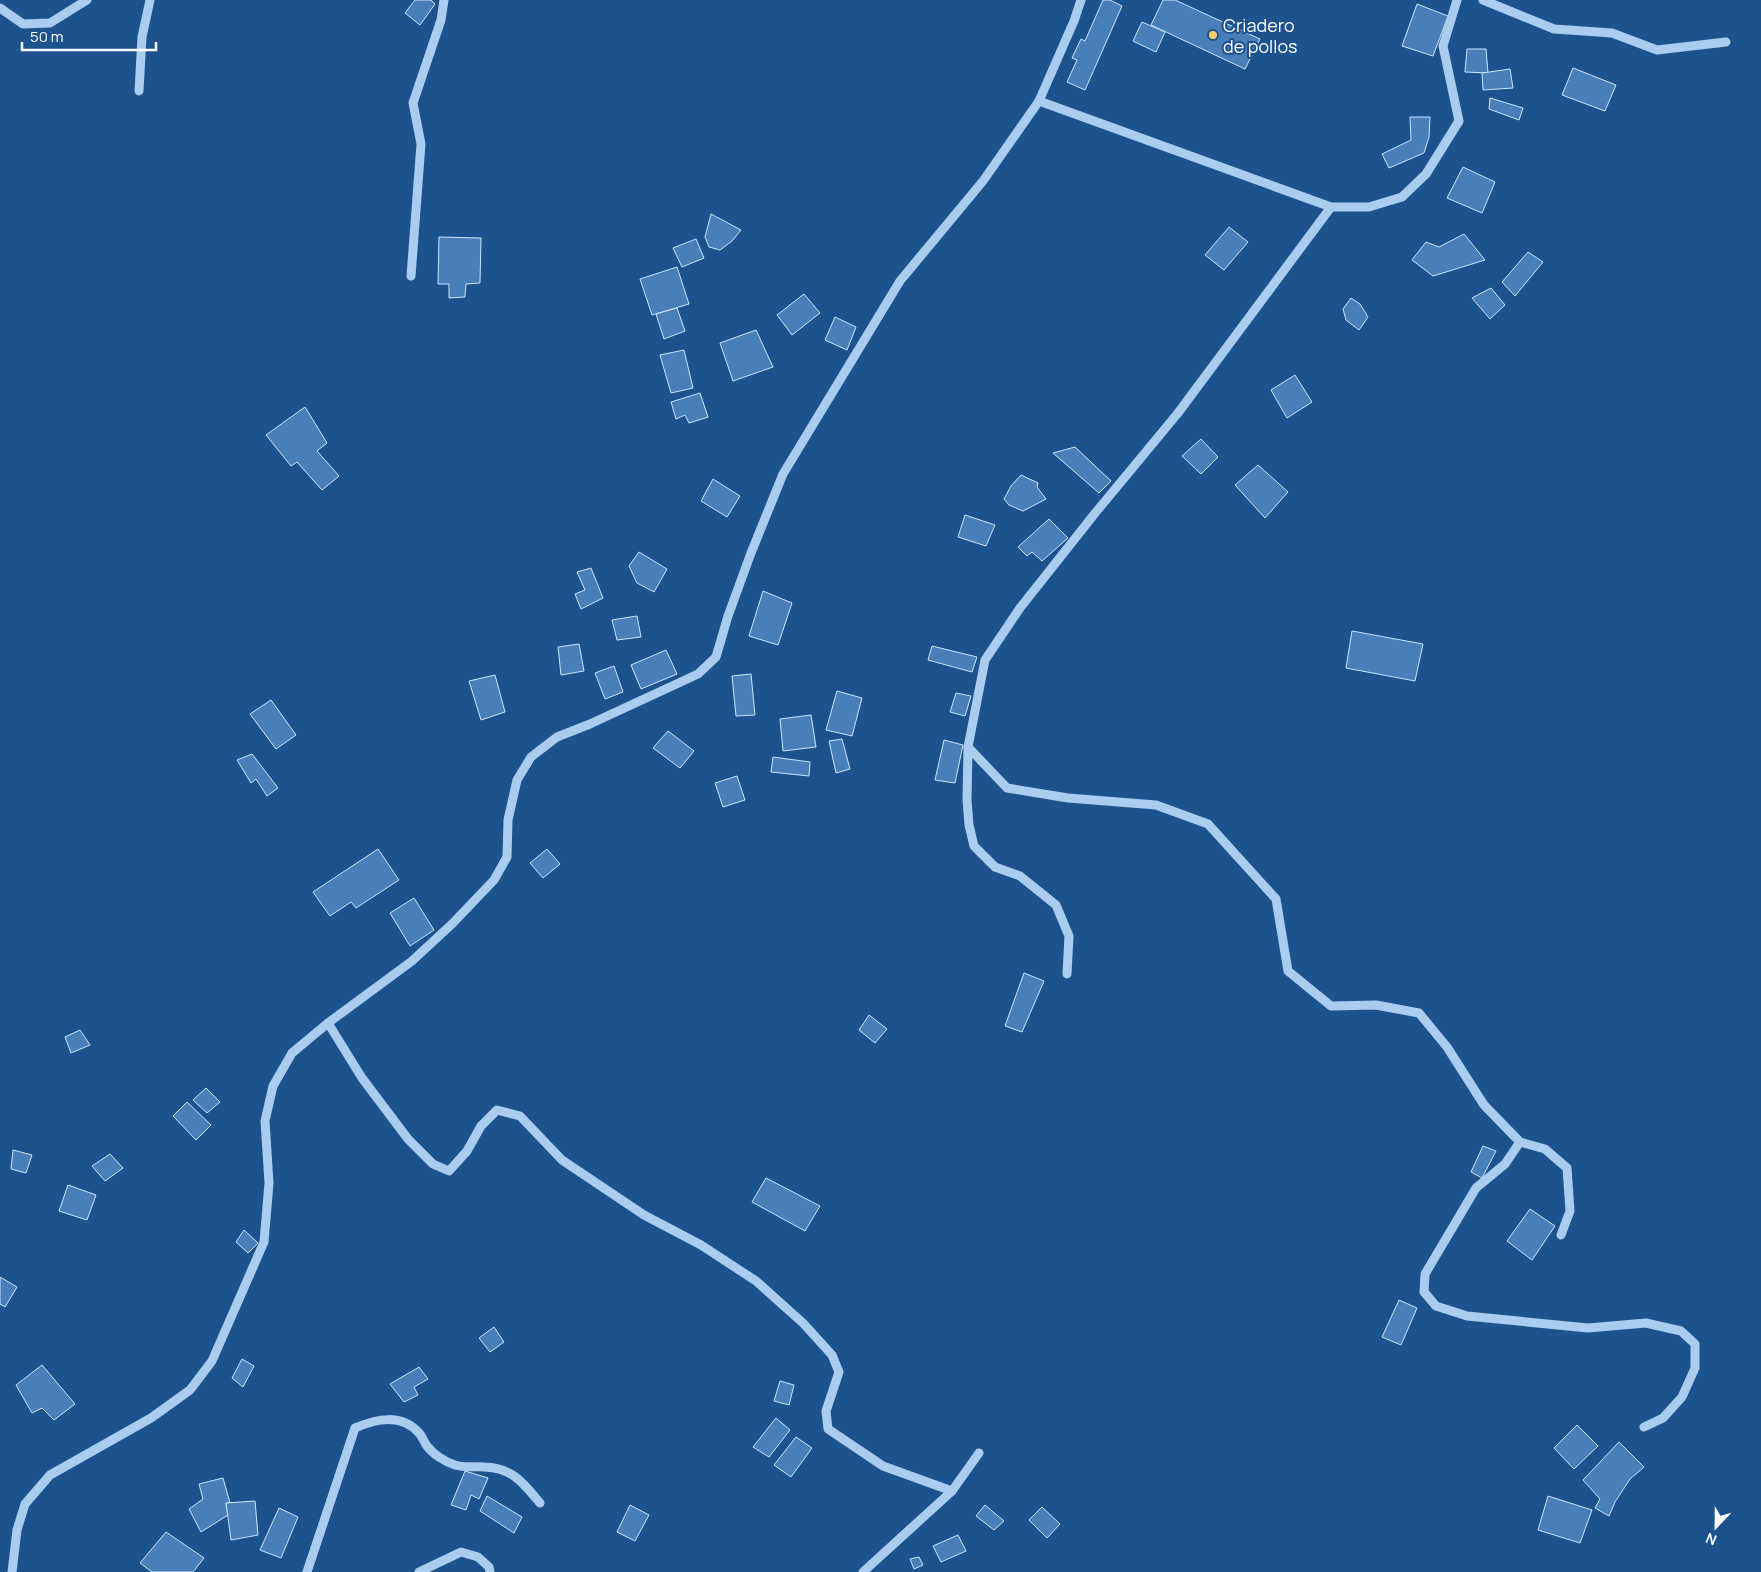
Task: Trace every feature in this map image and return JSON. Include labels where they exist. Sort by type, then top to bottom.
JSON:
[{"type":"street","points":[[0,8],[23,24],[50,23],[87,0]]},
{"type":"street","points":[[139,91],[142,37],[150,0]]},
{"type":"street","points":[[411,276],[421,144],[413,103],[441,20],[444,0]]},
{"type":"street","points":[[12,1572],[17,1530],[25,1504],[50,1474],[151,1418],[190,1390],[212,1361],[264,1242],[269,1183],[265,1122],[273,1086],[292,1053],[328,1023],[412,961],[453,923],[494,880],[507,858],[508,820],[517,780],[531,757],[557,737],[590,724],[698,674],[716,657],[728,616],[783,474],[900,281],[982,182],[1039,101],[1074,21],[1081,0]]},
{"type":"street","points":[[1039,101],[1330,207],[1369,207],[1402,198],[1426,174],[1459,121],[1443,46],[1458,0]]},
{"type":"street","points":[[1483,0],[1554,29],[1612,33],[1657,50],[1726,42]]},
{"type":"street","points":[[1068,974],[1069,936],[1056,905],[1020,876],[995,867],[974,846],[969,825],[967,800],[968,747],[984,660],[1020,608],[1178,413],[1330,207]]},
{"type":"street","points":[[968,747],[1007,788],[1068,798],[1156,806],[1208,824],[1276,899],[1288,971],[1330,1006],[1376,1005],[1419,1013],[1447,1047],[1484,1105],[1520,1142],[1545,1149],[1567,1168],[1570,1211],[1561,1235]]},
{"type":"street","points":[[328,1023],[362,1078],[408,1139],[433,1164],[449,1171],[467,1151],[481,1126],[498,1110],[520,1116],[562,1160],[644,1216],[702,1246],[756,1281],[803,1323],[832,1354],[839,1372],[826,1411],[828,1429],[884,1466],[917,1480],[952,1491]]},
{"type":"street","points":[[1520,1142],[1505,1164],[1476,1188],[1425,1274],[1424,1292],[1436,1306],[1467,1316],[1588,1328],[1646,1323],[1681,1331],[1695,1344],[1695,1368],[1682,1397],[1663,1418],[1644,1427]]},
{"type":"street","points":[[307,1572],[355,1428],[369,1422],[388,1419],[404,1422],[418,1432],[428,1447],[442,1460],[455,1466],[501,1469],[518,1478],[540,1503]]},
{"type":"street","points":[[863,1572],[952,1491],[979,1454]]},
{"type":"street","points":[[418,1572],[461,1552],[478,1557],[489,1567],[490,1572]]},
{"type":"building","points":[[415,0],[431,0],[435,4],[420,25],[405,13]]},
{"type":"building","points":[[1103,0],[1110,0],[1122,6],[1085,90],[1067,82],[1077,60],[1072,58],[1081,39],[1085,41]]},
{"type":"building","name":"Criadero de pollos","points":[[1163,0],[1175,0],[1260,39],[1245,69],[1151,25]]},
{"type":"building","points":[[1417,4],[1448,16],[1433,56],[1402,46]]},
{"type":"building","points":[[1142,22],[1165,32],[1156,52],[1133,41]]},
{"type":"building","points":[[1467,49],[1486,49],[1488,73],[1465,72]]},
{"type":"building","points":[[1573,68],[1616,85],[1605,111],[1562,95]]},
{"type":"building","points":[[1510,69],[1513,88],[1483,90],[1482,73]]},
{"type":"building","points":[[1490,98],[1523,108],[1519,120],[1489,109]]},
{"type":"building","points":[[1410,117],[1430,117],[1429,137],[1424,153],[1389,168],[1382,154],[1411,140]]},
{"type":"building","points":[[1463,167],[1495,182],[1482,213],[1447,198]]},
{"type":"building","points":[[711,214],[741,230],[732,241],[720,250],[709,247],[705,237]]},
{"type":"building","points":[[1229,227],[1248,242],[1224,270],[1205,255]]},
{"type":"building","points":[[1464,234],[1485,260],[1433,276],[1412,260],[1426,242],[1439,247]]},
{"type":"building","points":[[439,237],[481,238],[480,283],[466,284],[465,297],[449,298],[449,284],[438,284]]},
{"type":"building","points":[[696,239],[704,258],[682,267],[673,248]]},
{"type":"building","points":[[1528,252],[1543,262],[1515,296],[1502,282]]},
{"type":"building","points":[[677,267],[689,304],[652,315],[640,279]]},
{"type":"building","points":[[1491,288],[1505,305],[1490,319],[1472,298]]},
{"type":"building","points":[[804,294],[820,313],[792,335],[777,315]]},
{"type":"building","points":[[1351,298],[1360,304],[1368,317],[1359,330],[1346,320],[1343,309]]},
{"type":"building","points":[[677,308],[685,331],[664,339],[656,314]]},
{"type":"building","points":[[835,317],[856,327],[847,350],[825,340]]},
{"type":"building","points":[[756,330],[773,367],[733,381],[720,343]]},
{"type":"building","points":[[684,350],[693,388],[671,393],[660,355]]},
{"type":"building","points":[[1295,375],[1312,402],[1287,418],[1271,390]]},
{"type":"building","points":[[700,393],[708,417],[689,423],[685,415],[676,419],[671,402]]},
{"type":"building","points":[[305,407],[327,443],[317,451],[339,476],[322,490],[297,462],[291,466],[266,435]]},
{"type":"building","points":[[1201,439],[1218,457],[1201,474],[1182,456]]},
{"type":"building","points":[[1075,447],[1111,481],[1099,493],[1053,453]]},
{"type":"building","points":[[1258,465],[1288,492],[1265,518],[1235,485]]},
{"type":"building","points":[[1021,475],[1038,483],[1037,487],[1046,499],[1023,511],[1009,505],[1004,499],[1011,486]]},
{"type":"building","points":[[713,479],[740,496],[727,517],[701,501]]},
{"type":"building","points":[[965,515],[995,525],[986,546],[958,537]]},
{"type":"building","points":[[1049,519],[1068,538],[1042,561],[1032,552],[1027,556],[1018,547]]},
{"type":"building","points":[[639,552],[667,569],[654,592],[637,583],[629,566]]},
{"type":"building","points":[[591,568],[603,598],[581,609],[575,594],[585,590],[577,572]]},
{"type":"building","points":[[763,591],[792,603],[778,645],[749,636]]},
{"type":"building","points":[[637,616],[641,637],[617,640],[612,620]]},
{"type":"building","points":[[1352,631],[1423,644],[1415,681],[1346,668]]},
{"type":"building","points":[[579,644],[584,671],[561,675],[558,647]]},
{"type":"building","points":[[932,646],[977,657],[972,672],[928,660]]},
{"type":"building","points":[[666,650],[677,674],[641,689],[631,665]]},
{"type":"building","points":[[614,666],[623,692],[605,699],[595,673]]},
{"type":"building","points":[[751,674],[755,715],[736,716],[732,676]]},
{"type":"building","points":[[495,675],[505,712],[481,720],[469,681]]},
{"type":"building","points":[[837,691],[862,698],[852,736],[826,730]]},
{"type":"building","points":[[956,693],[971,696],[965,716],[950,712]]},
{"type":"building","points":[[271,700],[296,735],[276,749],[250,714]]},
{"type":"building","points":[[811,715],[816,747],[783,751],[780,719]]},
{"type":"building","points":[[668,731],[694,751],[680,768],[653,748]]},
{"type":"building","points":[[842,739],[850,769],[836,773],[829,741]]},
{"type":"building","points":[[944,740],[963,745],[955,783],[935,780]]},
{"type":"building","points":[[252,754],[278,788],[267,796],[256,779],[251,783],[237,760]]},
{"type":"building","points":[[773,757],[810,762],[809,776],[771,772]]},
{"type":"building","points":[[737,776],[745,800],[723,807],[715,783]]},
{"type":"building","points":[[378,849],[399,880],[356,908],[351,902],[330,916],[313,892]]},
{"type":"building","points":[[547,849],[560,864],[543,878],[530,863]]},
{"type":"building","points":[[414,898],[434,930],[410,946],[390,913]]},
{"type":"building","points":[[1024,973],[1044,981],[1022,1032],[1005,1026]]},
{"type":"building","points":[[869,1015],[887,1029],[875,1043],[859,1030]]},
{"type":"building","points":[[80,1030],[90,1045],[71,1053],[65,1037]]},
{"type":"building","points":[[206,1088],[220,1102],[207,1113],[193,1100]]},
{"type":"building","points":[[187,1102],[211,1125],[196,1140],[173,1116]]},
{"type":"building","points":[[1483,1146],[1496,1151],[1482,1178],[1471,1172]]},
{"type":"building","points":[[13,1150],[32,1155],[26,1173],[11,1169]]},
{"type":"building","points":[[110,1154],[123,1168],[105,1181],[92,1166]]},
{"type":"building","points":[[766,1178],[820,1206],[805,1231],[752,1202]]},
{"type":"building","points":[[68,1185],[96,1195],[87,1220],[59,1211]]},
{"type":"building","points":[[1530,1209],[1555,1226],[1532,1260],[1507,1241]]},
{"type":"building","points":[[244,1230],[258,1243],[248,1253],[236,1242]]},
{"type":"building","points":[[0,1277],[17,1287],[5,1307],[0,1304]]},
{"type":"building","points":[[1399,1300],[1417,1308],[1401,1345],[1382,1337]]},
{"type":"building","points":[[494,1327],[504,1342],[490,1352],[479,1338]]},
{"type":"building","points":[[242,1359],[254,1366],[243,1387],[232,1378]]},
{"type":"building","points":[[42,1365],[75,1404],[54,1420],[42,1408],[32,1413],[16,1385]]},
{"type":"building","points":[[419,1367],[428,1379],[414,1387],[418,1395],[404,1402],[390,1384]]},
{"type":"building","points":[[780,1381],[794,1385],[789,1405],[774,1401]]},
{"type":"building","points":[[776,1418],[790,1430],[769,1457],[753,1447]]},
{"type":"building","points":[[1577,1425],[1598,1446],[1574,1469],[1554,1448]]},
{"type":"building","points":[[796,1437],[812,1448],[791,1477],[774,1465]]},
{"type":"building","points":[[1619,1442],[1644,1467],[1630,1479],[1615,1502],[1609,1516],[1595,1508],[1600,1499],[1583,1480]]},
{"type":"building","points":[[465,1471],[488,1478],[479,1499],[471,1495],[466,1510],[451,1505]]},
{"type":"building","points":[[223,1478],[230,1503],[226,1503],[228,1515],[201,1532],[189,1509],[203,1499],[199,1484]]},
{"type":"building","points":[[487,1496],[522,1517],[514,1533],[480,1511]]},
{"type":"building","points":[[1548,1496],[1592,1510],[1580,1543],[1538,1530]]},
{"type":"building","points":[[255,1501],[258,1535],[231,1540],[226,1503]]},
{"type":"building","points":[[630,1505],[649,1515],[635,1541],[617,1532]]},
{"type":"building","points":[[985,1505],[1004,1521],[994,1530],[976,1516]]},
{"type":"building","points":[[1042,1507],[1060,1524],[1047,1538],[1029,1520]]},
{"type":"building","points":[[279,1508],[298,1517],[281,1558],[260,1550]]},
{"type":"building","points":[[166,1532],[204,1558],[193,1572],[152,1572],[140,1563]]},
{"type":"building","points":[[958,1535],[966,1551],[941,1562],[933,1546]]},
{"type":"building","points":[[919,1557],[923,1565],[914,1569],[910,1559]]},
{"type":"place","name":"Criadero de pollos","points":[[1213,35]]}]
